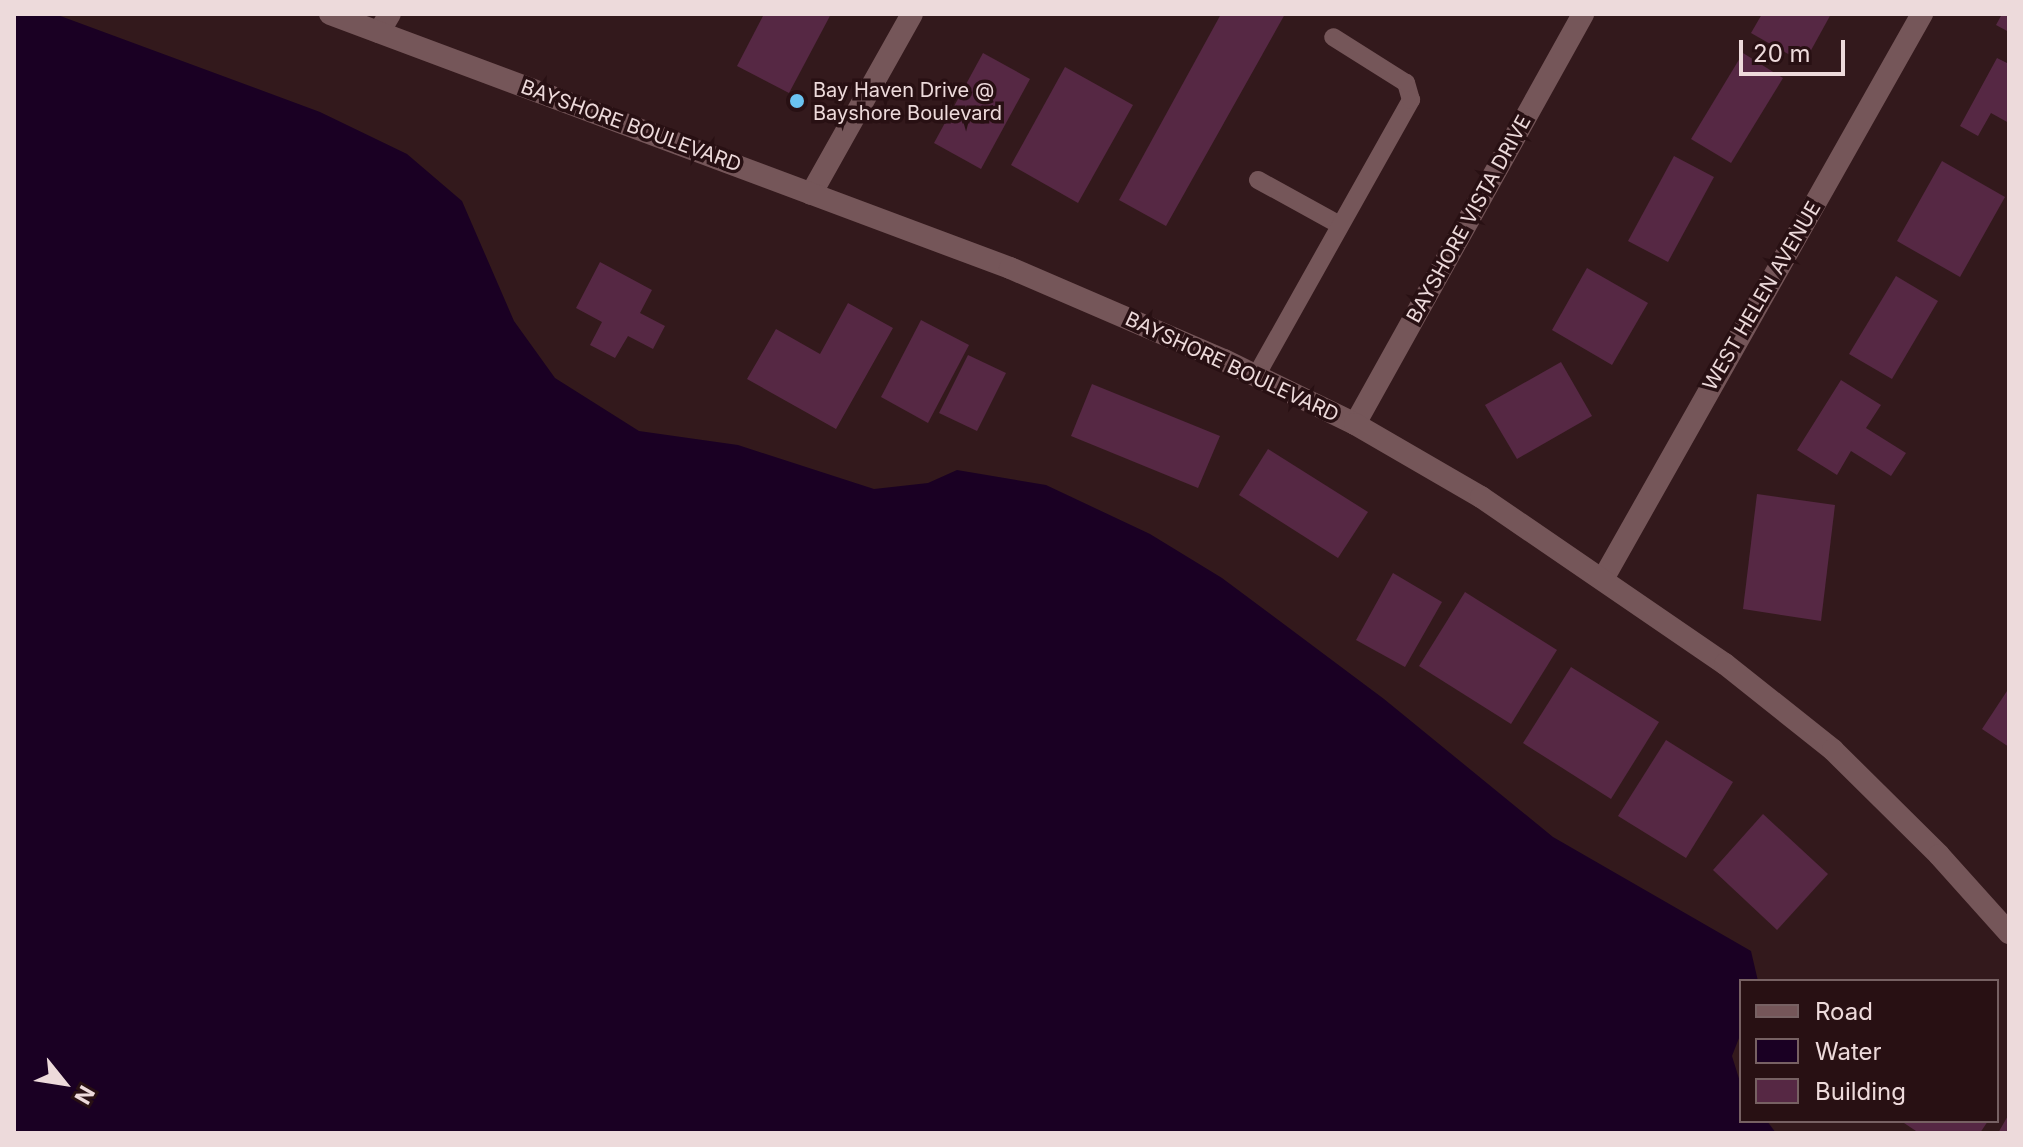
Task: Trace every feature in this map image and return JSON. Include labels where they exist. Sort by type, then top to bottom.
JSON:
[{"type":"street","name":"BAYSHORE BOULEVARD","points":[[330,14],[385,23],[811,194],[1010,268],[1256,376],[1355,424],[1481,497],[1725,664],[1833,750],[1939,855],[2009,933]]},
{"type":"street","points":[[811,194],[912,14]]},
{"type":"street","name":"BAYSHORE VISTA DRIVE","points":[[1355,424],[1583,14]]},
{"type":"street","name":"WEST HELEN AVENUE","points":[[1603,579],[1922,14]]},
{"type":"lane","points":[[1256,376],[1338,224],[1411,100],[1406,83],[1333,37]]},
{"type":"lane","points":[[1258,180],[1338,224]]},
{"type":"water","points":[[14,14],[55,14],[320,112],[407,154],[462,201],[514,321],[555,378],[639,431],[738,445],[874,489],[928,483],[957,470],[1046,485],[1150,534],[1222,578],[1384,699],[1553,837],[1751,951],[1758,979],[1739,979],[1739,1038],[1732,1056],[1739,1079],[1739,1123],[1768,1123],[1776,1133],[14,1133]]},
{"type":"building","points":[[764,14],[831,14],[789,93],[737,66]]},
{"type":"building","points":[[1221,14],[1285,14],[1166,226],[1119,200]]},
{"type":"building","points":[[1762,14],[1831,14],[1804,63],[1751,33]]},
{"type":"building","points":[[2002,14],[2009,14],[2009,32],[1996,25]]},
{"type":"building","points":[[983,53],[1030,79],[981,169],[934,143]]},
{"type":"building","points":[[1743,53],[1783,78],[1731,163],[1691,139]]},
{"type":"building","points":[[1997,58],[2009,64],[2009,123],[1991,113],[1978,136],[1960,126]]},
{"type":"building","points":[[1065,67],[1133,105],[1078,203],[1011,165]]},
{"type":"building","points":[[1674,156],[1714,177],[1668,262],[1628,241]]},
{"type":"building","points":[[1942,161],[2005,197],[1960,277],[1897,241]]},
{"type":"building","points":[[600,262],[652,290],[640,313],[665,326],[653,349],[628,336],[615,358],[590,345],[602,322],[576,308]]},
{"type":"building","points":[[1587,268],[1648,303],[1612,365],[1552,330]]},
{"type":"building","points":[[1896,276],[1938,301],[1892,379],[1849,354]]},
{"type":"building","points":[[848,303],[893,328],[836,429],[747,379],[776,329],[820,354]]},
{"type":"building","points":[[921,320],[969,345],[928,423],[881,397]]},
{"type":"building","points":[[968,355],[1006,373],[977,431],[939,413]]},
{"type":"building","points":[[1561,362],[1592,416],[1517,459],[1485,405]]},
{"type":"building","points":[[1841,380],[1881,405],[1866,428],[1906,453],[1891,476],[1851,451],[1837,475],[1797,450]]},
{"type":"building","points":[[1092,384],[1220,436],[1198,488],[1071,436]]},
{"type":"building","points":[[1268,449],[1368,512],[1338,558],[1239,495]]},
{"type":"building","points":[[1757,494],[1835,505],[1821,621],[1743,609]]},
{"type":"building","points":[[1393,573],[1442,602],[1405,667],[1356,640]]},
{"type":"building","points":[[1465,592],[1557,650],[1511,724],[1419,666]]},
{"type":"building","points":[[1571,667],[1659,722],[1611,799],[1523,743]]},
{"type":"building","points":[[2009,688],[2009,747],[1982,729]]},
{"type":"building","points":[[1666,740],[1733,782],[1686,858],[1618,816]]},
{"type":"building","points":[[1763,814],[1828,874],[1777,930],[1713,870]]},
{"type":"building","points":[[2009,1114],[2009,1133],[1998,1133]]},
{"type":"building","points":[[1904,1123],[1987,1123],[1980,1133],[1919,1133]]},
{"type":"place","name":"Bay Haven Drive @ Bayshore Boulevard","points":[[797,101]]}]
